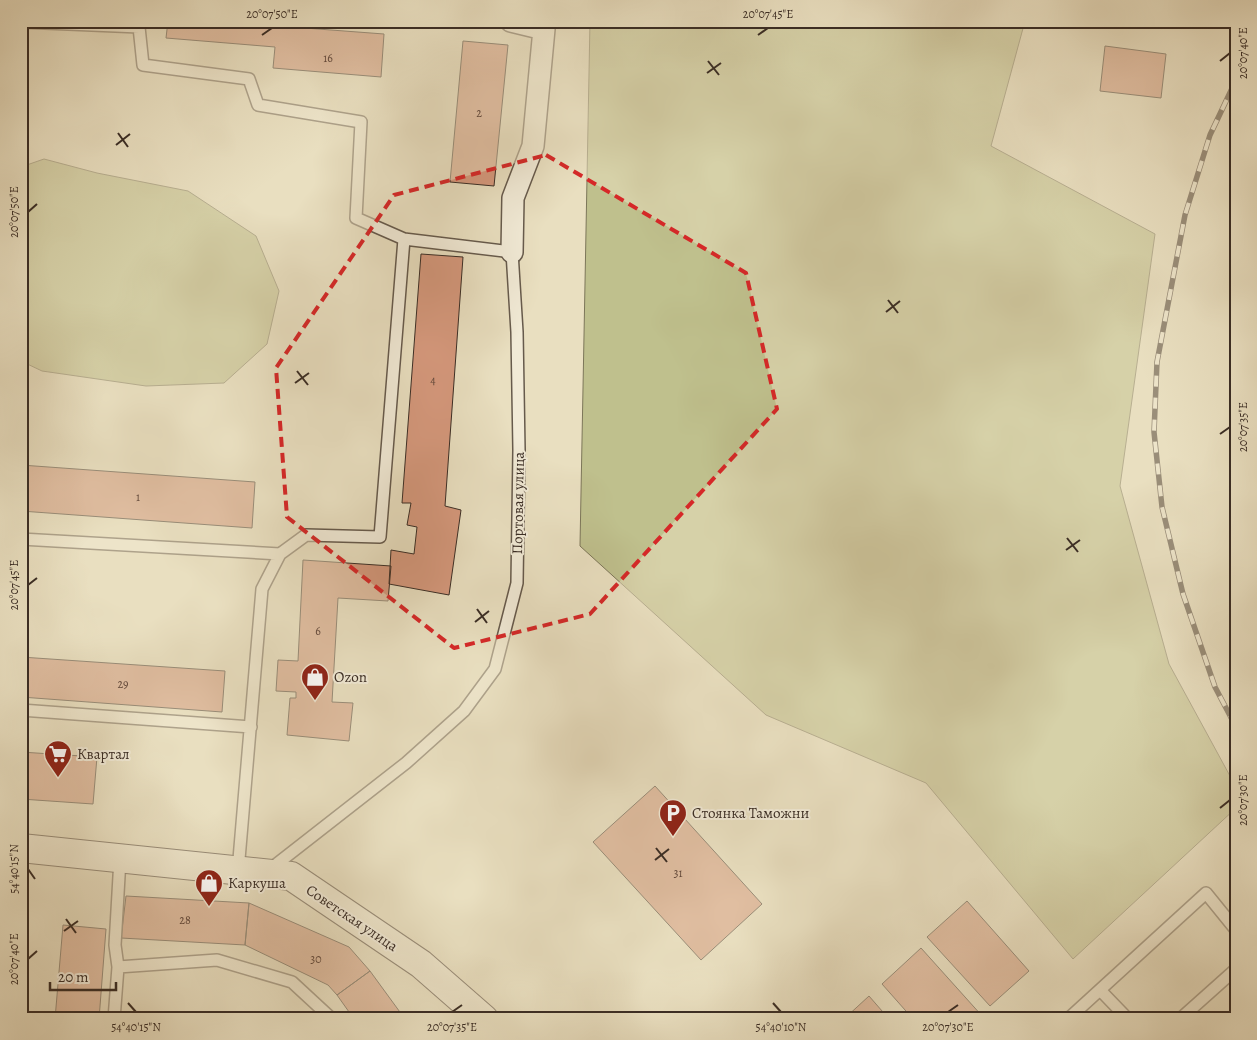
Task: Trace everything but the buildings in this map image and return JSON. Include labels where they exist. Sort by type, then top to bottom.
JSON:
[{"type":"street","name":"Портовая улица","points":[[512,21],[544,29],[533,146],[512,198],[512,252]]},
{"type":"street","name":"Советская улица","points":[[21,848],[291,876],[420,964],[484,1019]]},
{"type":"lane","points":[[21,22],[139,26],[143,66],[249,79],[258,105],[362,122],[356,218],[404,239],[512,252]]},
{"type":"lane","points":[[251,872],[251,727],[262,589],[280,554],[306,535],[380,537],[404,239]]},
{"type":"lane","name":"Портовая улица","points":[[251,872],[406,763],[464,711],[495,669],[517,583],[518,332],[512,252]]},
{"type":"lane","points":[[21,539],[280,554]]},
{"type":"lane","points":[[21,710],[251,727]]},
{"type":"lane","points":[[114,1019],[118,967],[115,945],[120,859]]},
{"type":"lane","points":[[1068,1019],[1206,893],[1236,930]]},
{"type":"lane","points":[[118,967],[217,960],[292,982],[332,1019]]},
{"type":"lane","points":[[1180,1019],[1236,969]]},
{"type":"lane","points":[[1100,990],[1128,1019]]},
{"type":"highlighted area","points":[[546,155],[746,273],[777,409],[590,614],[454,648],[287,517],[276,368],[394,195]]},
{"type":"green space","points":[[590,21],[1025,21],[991,146],[1155,234],[1120,486],[1169,664],[1236,787],[1236,808],[1073,959],[926,783],[766,715],[580,546]]},
{"type":"green space","points":[[44,159],[97,173],[188,191],[256,236],[279,291],[267,344],[224,383],[146,386],[42,371],[21,361],[21,167]]},
{"type":"railway","points":[[1236,80],[1210,135],[1185,215],[1157,362],[1154,432],[1162,507],[1183,594],[1215,687],[1236,727]]},
{"type":"place","name":"Ozon","points":[[315,701]]},
{"type":"place","name":"Квартал","points":[[58,778]]},
{"type":"place","name":"Стоянка Таможни","points":[[673,837]]},
{"type":"place","name":"Каркуша","points":[[209,907]]}]
